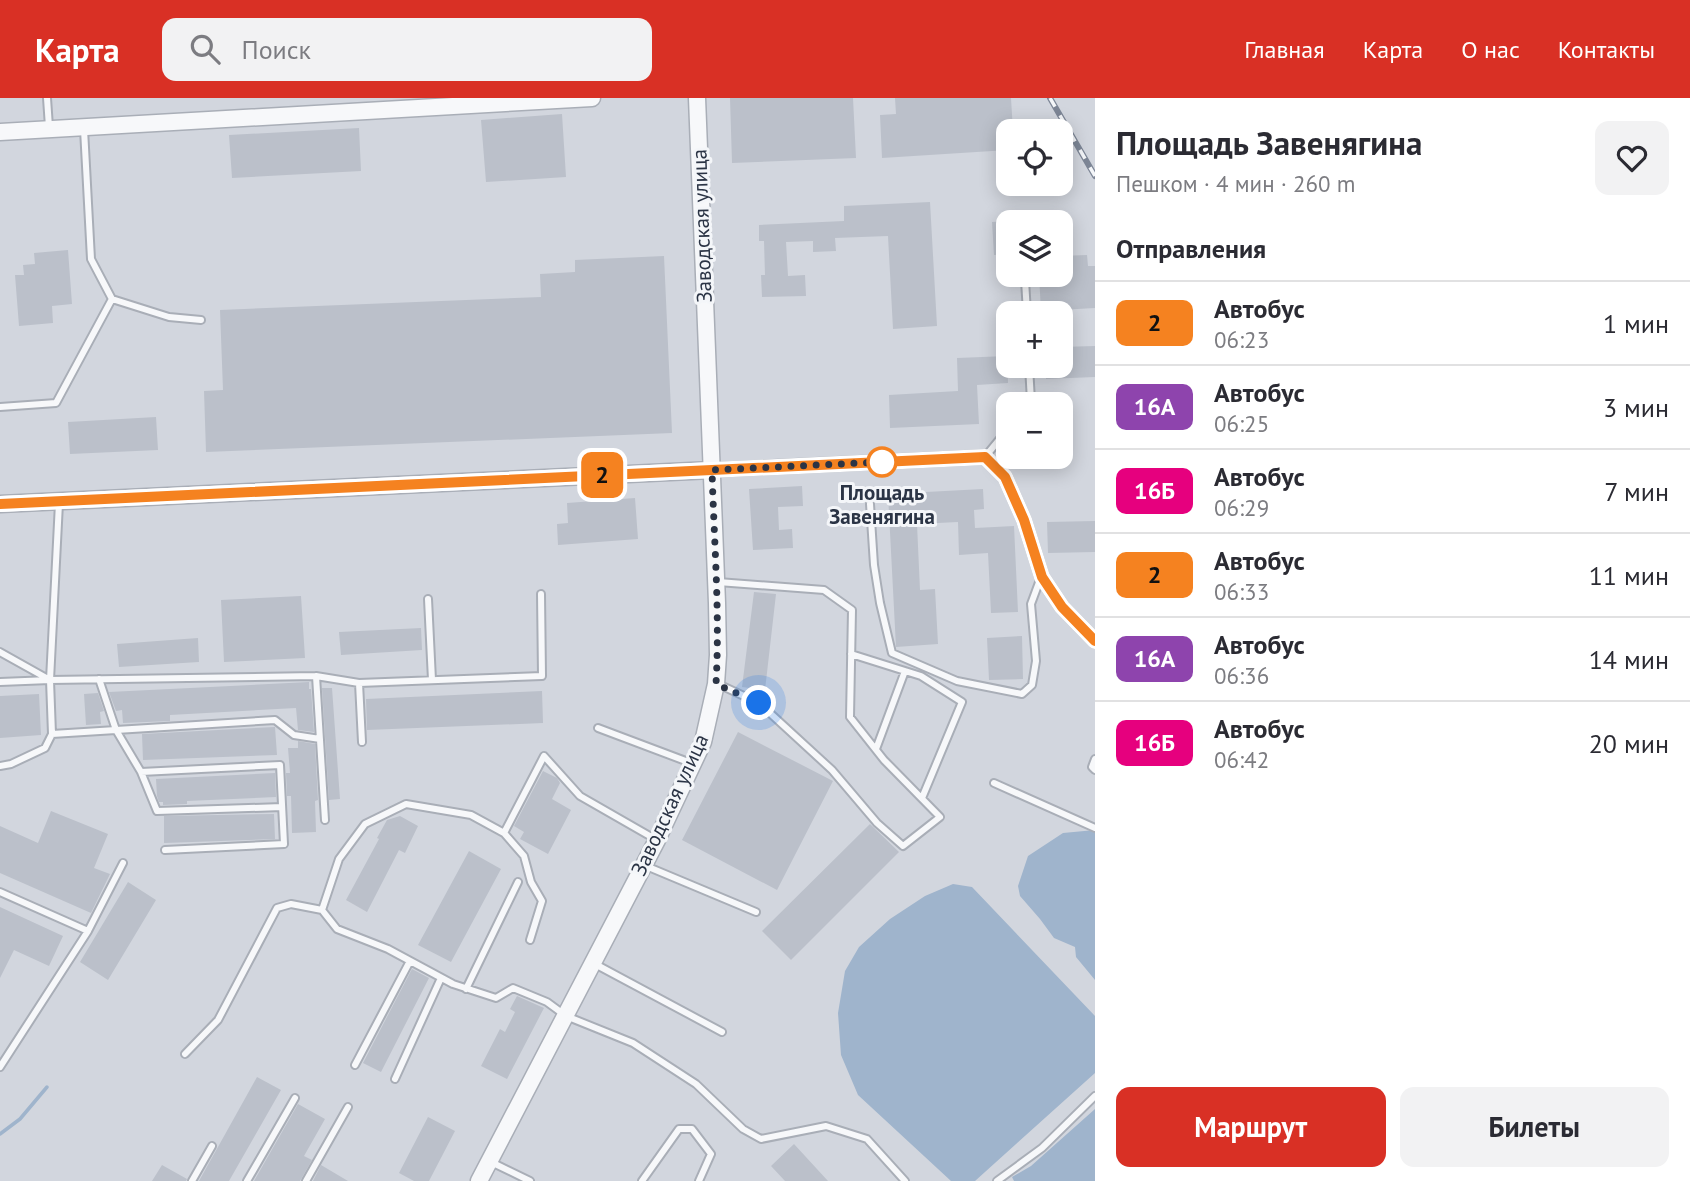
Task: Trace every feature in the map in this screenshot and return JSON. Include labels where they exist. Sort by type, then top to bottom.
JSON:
[{"type":"street","points":[[0,132],[592,98]]},
{"type":"street","name":"Заводская улица","points":[[479,1181],[657,840],[703,742],[716,684],[716,582],[697,98]]},
{"type":"street","points":[[0,504],[985,457],[1005,477],[1024,520],[1042,577],[1062,607],[1095,641]]},
{"type":"lane","points":[[47,98],[49,129]]},
{"type":"lane","points":[[84,127],[91,259],[112,299],[169,317],[201,320]]},
{"type":"lane","points":[[0,407],[56,403],[112,299]]},
{"type":"lane","points":[[985,457],[996,444]]},
{"type":"lane","points":[[0,766],[11,764],[45,748],[52,734],[50,680],[59,502]]},
{"type":"lane","points":[[870,504],[874,565],[892,653],[957,681],[1021,694],[1032,685],[1036,661],[1031,604],[1042,577]]},
{"type":"lane","points":[[716,582],[824,590],[852,610],[850,717],[940,817],[903,846],[877,823],[832,770],[759,703],[716,684]]},
{"type":"lane","points":[[0,682],[316,676],[359,683],[542,676],[541,594]]},
{"type":"lane","points":[[428,600],[432,680]]},
{"type":"lane","points":[[0,652],[50,680]]},
{"type":"lane","points":[[851,654],[921,676],[962,702],[922,798]]},
{"type":"lane","points":[[876,749],[905,671]]},
{"type":"lane","points":[[316,676],[325,820]]},
{"type":"lane","points":[[99,679],[116,730],[141,772],[157,811],[282,807]]},
{"type":"lane","points":[[359,683],[362,742]]},
{"type":"lane","points":[[52,734],[275,720],[294,735],[320,739]]},
{"type":"lane","points":[[598,728],[693,764]]},
{"type":"lane","points":[[505,833],[544,755],[580,796],[657,840]]},
{"type":"lane","points":[[1095,759],[1092,767],[1095,770]]},
{"type":"lane","points":[[141,772],[280,765],[284,844],[165,850]]},
{"type":"lane","points":[[994,783],[1095,828]]},
{"type":"lane","points":[[322,910],[339,859],[365,824],[407,804],[471,815],[505,833],[524,856],[531,882],[542,901],[530,940]]},
{"type":"lane","points":[[0,1067],[88,931],[123,863]]},
{"type":"lane","points":[[644,865],[756,912]]},
{"type":"lane","points":[[466,989],[518,882]]},
{"type":"lane","points":[[0,892],[88,931]]},
{"type":"lane","points":[[185,1054],[218,1020],[278,908],[291,904],[322,910],[337,929],[388,949],[466,989],[496,998],[513,988],[547,1002],[566,1016],[633,1043],[696,1084],[743,1129],[761,1139],[826,1126],[867,1139],[905,1181]]},
{"type":"lane","points":[[355,1065],[410,961]]},
{"type":"lane","points":[[593,964],[722,1032]]},
{"type":"lane","points":[[395,1079],[442,978]]},
{"type":"lane","points":[[997,1181],[1042,1148],[1095,1096]]},
{"type":"lane","points":[[247,1181],[295,1098]]},
{"type":"lane","points":[[306,1181],[348,1107]]},
{"type":"lane","points":[[642,1181],[679,1129],[692,1129],[711,1154],[699,1181]]},
{"type":"lane","points":[[192,1181],[212,1146]]},
{"type":"lane","points":[[489,1161],[530,1181]]},
{"type":"shaded area","points":[[0,98],[1095,98],[1095,1181],[0,1181]]},
{"type":"water","points":[[1095,830],[1095,980],[1076,957],[1075,947],[1054,938],[1020,896],[1018,886],[1028,856],[1063,833]]},
{"type":"water","points":[[953,884],[972,887],[1095,1016],[1095,1073],[975,1181],[951,1181],[858,1095],[841,1055],[838,1013],[845,971],[859,947],[890,919],[925,896]]},
{"type":"water","points":[[1095,1109],[1095,1181],[1014,1181],[1012,1177],[1031,1166]]},
{"type":"building","points":[[730,98],[853,98],[856,158],[732,163]]},
{"type":"building","points":[[895,98],[1011,98],[1012,119],[996,119],[996,151],[882,158],[880,115],[896,114]]},
{"type":"building","points":[[562,114],[566,177],[486,182],[481,120]]},
{"type":"building","points":[[359,128],[361,171],[232,178],[229,135]]},
{"type":"building","points":[[930,202],[937,326],[893,329],[888,236],[835,238],[836,251],[813,252],[813,241],[786,242],[788,276],[805,275],[806,296],[762,297],[761,275],[765,275],[764,241],[759,241],[759,225],[844,221],[844,206]]},
{"type":"building","points":[[992,222],[996,222],[996,255],[994,255]]},
{"type":"building","points":[[68,250],[72,304],[52,306],[53,323],[19,326],[15,275],[24,275],[23,265],[35,264],[34,253]]},
{"type":"building","points":[[1087,255],[1088,266],[1095,266],[1095,308],[1073,309],[1073,301],[1040,301],[1040,287],[1073,287],[1073,256]]},
{"type":"building","points":[[664,256],[672,433],[206,452],[204,391],[223,390],[220,310],[541,297],[540,274],[575,272],[575,260]]},
{"type":"building","points":[[1095,346],[1095,377],[1073,378],[1073,347]]},
{"type":"building","points":[[996,356],[996,378],[1008,378],[1008,383],[977,385],[979,424],[890,428],[889,395],[958,391],[957,358]]},
{"type":"building","points":[[156,417],[158,450],[70,454],[68,422]]},
{"type":"building","points":[[802,486],[803,506],[778,507],[779,530],[792,529],[793,548],[753,550],[749,489]]},
{"type":"building","points":[[983,489],[984,509],[974,510],[975,528],[1014,526],[1018,612],[991,613],[988,553],[959,555],[958,522],[917,524],[920,590],[935,589],[938,644],[896,647],[888,494]]},
{"type":"building","points":[[635,498],[638,539],[558,545],[557,524],[568,523],[567,503]]},
{"type":"building","points":[[1095,521],[1095,552],[1048,553],[1047,522]]},
{"type":"building","points":[[754,592],[776,594],[765,690],[742,687]]},
{"type":"building","points":[[301,596],[305,658],[224,662],[221,600]]},
{"type":"building","points":[[421,628],[422,650],[341,655],[339,632]]},
{"type":"building","points":[[1022,636],[1023,679],[989,680],[987,638]]},
{"type":"building","points":[[198,638],[199,662],[119,667],[117,644]]},
{"type":"building","points":[[309,682],[314,732],[298,730],[296,708],[170,715],[170,721],[123,723],[122,710],[116,711],[109,692]]},
{"type":"building","points":[[322,688],[332,688],[340,799],[329,800]]},
{"type":"building","points":[[542,691],[543,723],[367,730],[366,699]]},
{"type":"building","points":[[98,693],[104,711],[100,712],[101,724],[86,725],[84,694]]},
{"type":"building","points":[[39,694],[41,735],[0,738],[0,696]]},
{"type":"building","points":[[275,727],[277,755],[143,760],[142,734]]},
{"type":"building","points":[[738,732],[833,781],[777,890],[682,840]]},
{"type":"building","points":[[298,741],[315,744],[318,800],[315,801],[316,832],[292,833],[291,796],[287,796],[286,773],[290,773],[288,748],[298,748]]},
{"type":"building","points":[[543,771],[557,778],[560,783],[552,799],[571,810],[548,854],[520,839],[524,832],[514,826]]},
{"type":"building","points":[[275,773],[276,797],[187,801],[187,804],[163,805],[157,796],[156,779]]},
{"type":"building","points":[[51,811],[108,834],[94,868],[110,874],[91,913],[0,873],[0,826],[38,843]]},
{"type":"building","points":[[274,814],[275,839],[164,843],[164,816]]},
{"type":"building","points":[[400,816],[418,826],[405,853],[399,850],[367,912],[346,900],[387,820]]},
{"type":"building","points":[[870,824],[899,852],[791,960],[762,931]]},
{"type":"building","points":[[469,851],[501,869],[451,962],[418,945]]},
{"type":"building","points":[[128,882],[156,900],[108,980],[80,962]]},
{"type":"building","points":[[0,907],[63,936],[49,966],[14,950],[0,978]]},
{"type":"building","points":[[412,969],[429,978],[381,1072],[363,1063]]},
{"type":"building","points":[[517,996],[544,1008],[507,1079],[481,1066],[500,1029],[505,1032],[515,1012],[510,1009]]},
{"type":"building","points":[[257,1077],[281,1090],[229,1181],[199,1181]]},
{"type":"building","points":[[298,1104],[325,1119],[304,1156],[312,1160],[300,1181],[254,1181]]},
{"type":"building","points":[[428,1117],[455,1131],[429,1181],[414,1181],[399,1173]]},
{"type":"building","points":[[794,1144],[828,1181],[785,1181],[771,1166]]},
{"type":"building","points":[[162,1165],[187,1179],[186,1181],[152,1181]]},
{"type":"building","points":[[321,1165],[348,1181],[313,1181]]},
{"type":"waterway","points":[[0,1134],[20,1119],[47,1087]]},
{"type":"railway","points":[[1050,98],[1095,176]]},
{"type":"bus line","name":"2","points":[[0,504],[985,457],[1005,477],[1024,520],[1042,577],[1062,607],[1095,641]]},
{"type":"place","name":"Площадь Завенягина","points":[[882,462]]},
{"type":"route","points":[[759,703],[716,684],[718,655],[712,470],[882,462]]}]
